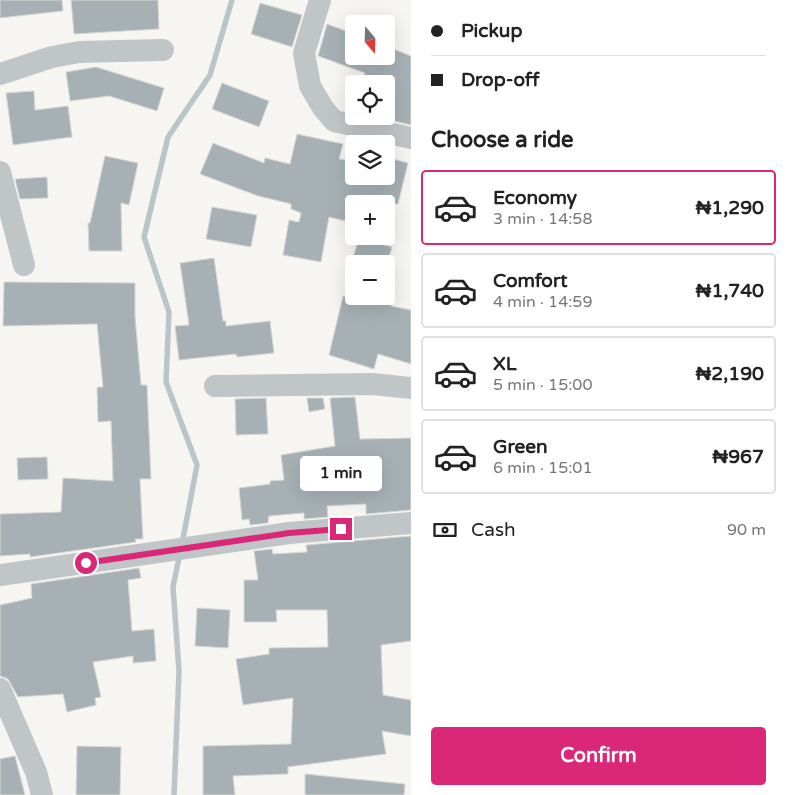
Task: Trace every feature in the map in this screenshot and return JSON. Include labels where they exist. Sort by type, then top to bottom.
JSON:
[{"type":"street","points":[[320,0],[304,53],[310,86],[323,108],[334,121],[411,138]]},
{"type":"street","points":[[0,74],[52,57],[79,52],[163,50]]},
{"type":"street","points":[[0,172],[24,264]]},
{"type":"street","points":[[215,386],[373,384],[411,388]]},
{"type":"street","points":[[0,575],[289,533],[411,523]]},
{"type":"street","points":[[0,689],[36,772],[42,795]]},
{"type":"building","points":[[0,0],[62,0],[63,11],[0,18]]},
{"type":"building","points":[[71,0],[158,0],[159,29],[74,34]]},
{"type":"building","points":[[260,3],[302,15],[292,47],[251,34]]},
{"type":"building","points":[[327,24],[345,31],[345,65],[395,65],[395,50],[411,56],[411,125],[395,121],[395,75],[364,75],[365,73],[318,56]]},
{"type":"building","points":[[96,67],[164,88],[157,111],[109,96],[70,101],[66,72]]},
{"type":"building","points":[[222,83],[269,101],[259,127],[212,109]]},
{"type":"building","points":[[34,91],[35,110],[68,106],[72,137],[13,145],[6,93]]},
{"type":"building","points":[[297,134],[343,144],[339,159],[345,160],[345,185],[395,185],[395,159],[408,163],[398,204],[395,204],[395,195],[345,195],[345,221],[329,217],[321,262],[283,255],[289,220],[299,222],[301,213],[291,209],[291,204],[258,196],[200,174],[213,143],[264,163],[265,158],[290,164]]},
{"type":"building","points":[[105,156],[138,163],[129,205],[121,203],[122,251],[89,251],[88,223],[90,223]]},
{"type":"building","points":[[47,177],[48,198],[20,199],[15,179]]},
{"type":"building","points":[[212,207],[257,215],[251,247],[206,239]]},
{"type":"building","points":[[357,245],[385,245],[392,247],[390,255],[354,255]]},
{"type":"building","points":[[214,258],[223,321],[226,321],[226,326],[270,321],[274,353],[237,357],[236,354],[179,360],[175,326],[189,325],[180,263]]},
{"type":"building","points":[[4,282],[135,283],[135,316],[141,385],[147,385],[151,479],[140,479],[143,539],[135,539],[136,542],[30,557],[30,554],[0,556],[0,514],[61,512],[63,478],[113,481],[111,421],[98,422],[97,387],[103,387],[97,324],[3,326]]},
{"type":"building","points":[[343,296],[345,296],[345,305],[391,305],[411,310],[411,364],[378,354],[374,369],[329,355]]},
{"type":"building","points":[[355,397],[360,439],[411,438],[411,510],[366,514],[366,504],[327,506],[328,517],[304,519],[304,513],[269,516],[268,523],[250,525],[249,519],[242,520],[239,488],[284,480],[281,455],[335,446],[330,398]]},
{"type":"building","points":[[266,398],[268,434],[236,435],[235,399]]},
{"type":"building","points":[[307,398],[323,398],[325,409],[309,412]]},
{"type":"building","points":[[47,457],[48,479],[18,480],[17,458]]},
{"type":"building","points":[[411,536],[411,641],[381,645],[383,695],[411,700],[411,736],[382,731],[386,754],[288,767],[288,774],[233,776],[235,795],[203,795],[203,746],[291,744],[293,698],[243,705],[236,659],[269,654],[269,648],[328,647],[327,610],[276,610],[277,622],[244,622],[244,580],[258,580],[254,551],[272,549],[273,554],[307,552],[306,545]]},
{"type":"building","points":[[139,568],[141,578],[128,580],[132,631],[154,629],[156,661],[133,663],[133,656],[93,662],[101,697],[95,698],[96,705],[67,712],[63,694],[18,697],[8,679],[0,676],[0,605],[32,598],[31,584]]},
{"type":"building","points":[[197,608],[230,610],[228,648],[195,646]]},
{"type":"building","points":[[77,746],[121,747],[120,795],[76,795]]},
{"type":"building","points":[[15,756],[25,795],[0,795],[0,759]]},
{"type":"building","points":[[305,774],[405,784],[404,795],[305,795]]},
{"type":"waterway","points":[[182,544],[197,465],[166,382],[169,312],[144,237],[168,137],[210,75],[232,0]]},
{"type":"waterway","points":[[174,795],[179,671],[173,587],[180,553]]},
{"type":"route","points":[[86,563],[289,533],[341,529]]}]
